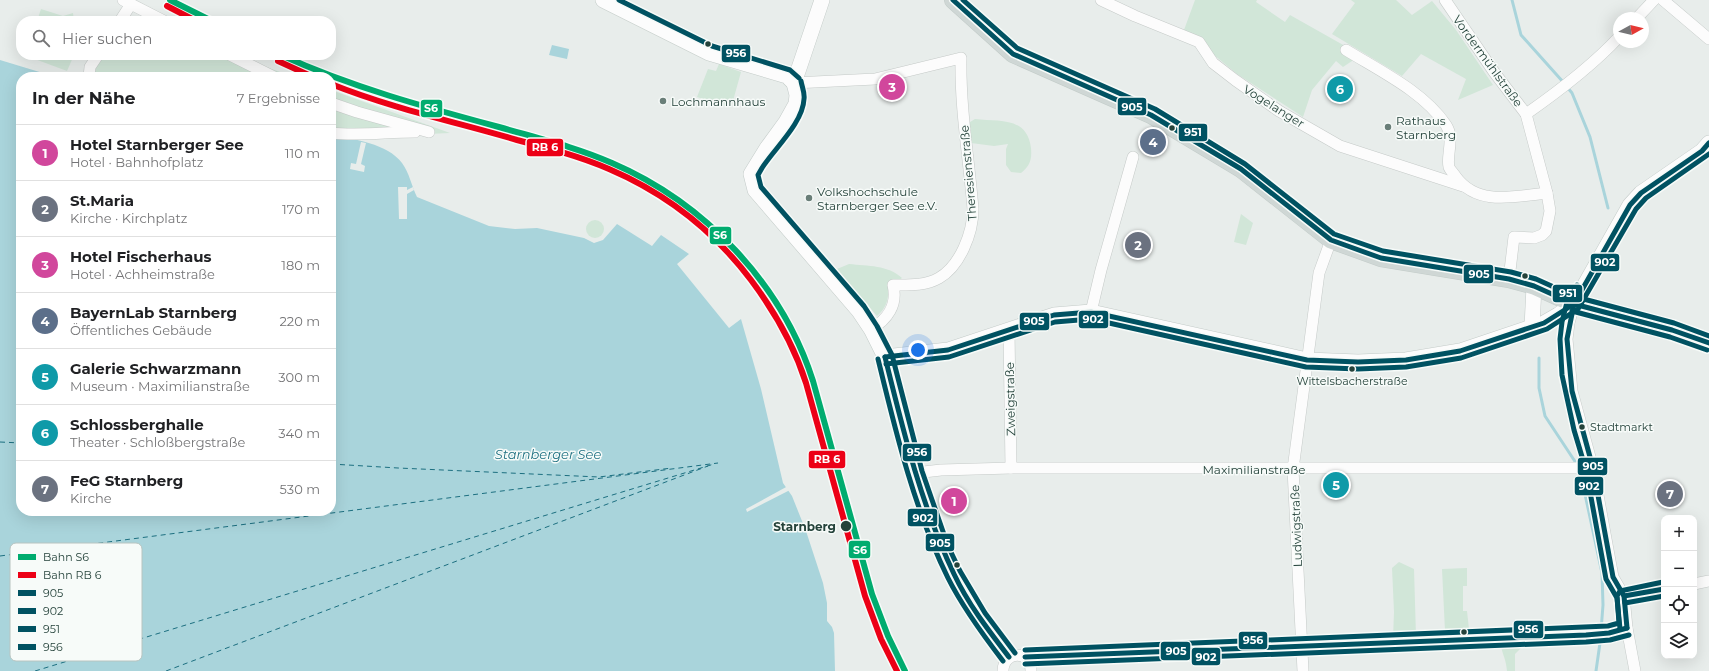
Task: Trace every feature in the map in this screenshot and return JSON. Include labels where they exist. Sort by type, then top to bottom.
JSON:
[{"type":"main road","points":[[953,0],[1013,54],[1132,107],[1172,127],[1241,169],[1331,240],[1380,258],[1509,280],[1534,286],[1574,304],[1672,330],[1709,343]]},
{"type":"street","points":[[603,0],[624,5],[702,50],[787,76],[794,83],[797,95],[796,104],[786,122],[753,169],[751,179],[755,190],[850,301],[871,328],[885,357],[916,473],[942,549],[954,574],[979,617],[1009,657]]},
{"type":"street","points":[[794,83],[822,0]]},
{"type":"street","name":"Vogelanger","points":[[1101,0],[1134,16],[1199,42],[1213,63],[1235,80],[1279,111],[1340,146],[1463,186],[1486,196],[1498,198],[1547,193]]},
{"type":"street","name":"Vordermühlstraße","points":[[1445,0],[1490,67],[1526,114],[1547,193],[1550,211],[1546,231],[1542,235],[1534,238],[1514,237],[1509,280]]},
{"type":"street","points":[[1643,12],[1654,0]]},
{"type":"street","points":[[1663,0],[1709,39]]},
{"type":"street","points":[[122,16],[127,2],[154,16]]},
{"type":"street","points":[[1526,114],[1558,91],[1613,44]]},
{"type":"street","points":[[1346,50],[1426,101],[1447,126],[1450,135],[1449,167],[1463,186]]},
{"type":"street","name":"Theresienstraße","points":[[794,83],[875,79],[961,58],[963,113],[973,209],[970,237],[954,263],[938,279],[919,284],[894,285],[894,298],[889,314],[882,323],[871,328]]},
{"type":"street","points":[[90,72],[90,67],[95,60]]},
{"type":"street","points":[[240,60],[264,72]]},
{"type":"street","points":[[336,105],[430,132],[380,132],[347,135],[336,134]]},
{"type":"street","points":[[1635,671],[1627,628],[1624,596],[1613,577],[1569,374],[1567,339],[1568,323],[1574,304],[1630,205],[1641,193],[1707,151]]},
{"type":"street","points":[[1091,312],[1101,270],[1133,157]]},
{"type":"street","name":"Ludwigstraße","points":[[1303,671],[1293,469],[1319,273],[1331,240]]},
{"type":"street","points":[[1532,327],[1534,286]]},
{"type":"street","points":[[885,357],[948,350],[1054,315],[1091,312],[1307,360],[1358,362],[1406,360],[1460,351],[1544,323],[1574,304]]},
{"type":"street","name":"Zweigstraße","points":[[1009,331],[1011,468]]},
{"type":"street","name":"Maximilianstraße","points":[[916,473],[941,470],[1011,468],[1589,468]]},
{"type":"street","points":[[1697,583],[1709,581]]},
{"type":"street","points":[[1624,596],[1661,590]]},
{"type":"street","points":[[1004,671],[1004,665],[1009,657],[1017,655],[1025,657],[1198,651],[1593,634],[1609,633],[1627,628]]},
{"type":"street","points":[[1025,657],[1030,664],[1031,671]]},
{"type":"green space","points":[[1195,0],[1257,0],[1256,2],[1285,22],[1290,15],[1345,46],[1355,59],[1343,67],[1336,61],[1312,90],[1303,117],[1237,74],[1184,30]]},
{"type":"green space","points":[[1351,0],[1396,0],[1412,15],[1432,1],[1456,30],[1493,85],[1458,100],[1466,79],[1421,54],[1402,76],[1332,34],[1355,3]]},
{"type":"green space","points":[[41,9],[63,16],[39,16]]},
{"type":"green space","points":[[73,13],[73,16],[63,16]]},
{"type":"green space","points":[[37,60],[72,60],[67,71]]},
{"type":"green space","points":[[93,60],[247,60],[280,72],[88,72]]},
{"type":"green space","points":[[719,64],[741,72],[731,108],[697,97],[708,69],[716,71]]},
{"type":"green space","points":[[336,92],[450,133],[361,137],[336,135]]},
{"type":"green space","points":[[975,119],[1002,121],[1018,126],[1024,130],[1031,148],[1031,159],[1021,173],[1011,172],[1006,165],[1006,149],[1008,144],[994,146],[971,143],[967,130],[970,122]]},
{"type":"green space","points":[[1241,214],[1253,223],[1246,245],[1234,242]]},
{"type":"green space","points":[[595,220],[601,223],[604,229],[601,235],[595,238],[589,235],[586,229],[589,223]]},
{"type":"green space","points":[[849,264],[884,268],[902,278],[888,288],[886,304],[877,316],[837,269]]},
{"type":"green space","points":[[1399,562],[1414,569],[1416,636],[1393,638],[1394,612],[1392,568]]},
{"type":"green space","points":[[1467,568],[1467,586],[1463,586],[1463,611],[1467,611],[1469,629],[1445,631],[1442,569]]},
{"type":"green space","points":[[1507,638],[1524,645],[1515,654],[1515,671],[1507,671],[1501,646]]},
{"type":"water","points":[[552,45],[569,49],[567,59],[549,55]]},
{"type":"water","name":"Starnberger See","points":[[0,60],[40,72],[16,72],[16,516],[336,516],[336,137],[349,138],[370,143],[396,156],[407,171],[417,197],[489,226],[515,229],[537,228],[584,238],[594,243],[603,240],[617,224],[652,246],[661,235],[689,254],[677,264],[729,328],[741,319],[761,389],[783,483],[792,496],[806,531],[823,583],[827,603],[827,621],[832,627],[834,633],[835,671],[0,671]]},
{"type":"pier","points":[[361,142],[366,143],[361,164],[365,166],[364,172],[350,169],[351,163],[356,164]]},
{"type":"pier","points":[[398,187],[407,187],[407,190],[413,187],[414,190],[407,194],[407,219],[399,219]]},
{"type":"pier","points":[[788,486],[790,490],[747,512],[746,509]]},
{"type":"waterway","points":[[1512,0],[1521,35],[1564,83]]},
{"type":"waterway","points":[[1567,87],[1572,93],[1590,137],[1608,208]]},
{"type":"waterway","points":[[1539,358],[1539,388],[1545,416],[1578,466]]},
{"type":"waterway","points":[[1580,471],[1602,573],[1603,605],[1601,631]]},
{"type":"waterway","points":[[1596,671],[1601,636]]},
{"type":"ferry route","points":[[0,442],[16,443]]},
{"type":"ferry route","points":[[336,512],[718,463]]},
{"type":"ferry route","points":[[336,464],[599,477],[672,468]]},
{"type":"ferry route","points":[[142,638],[714,464]]},
{"type":"ferry route","points":[[166,671],[708,466]]},
{"type":"ferry route","points":[[100,543],[309,516]]},
{"type":"ferry route","points":[[0,556],[10,555]]},
{"type":"ferry route","points":[[35,671],[68,661]]},
{"type":"rail line","name":"S6","points":[[170,0],[202,16]]},
{"type":"rail line","name":"S6","points":[[293,60],[322,72]]},
{"type":"rail line","name":"S6","points":[[336,78],[388,96],[556,143],[612,163],[646,180],[678,200],[708,224],[736,251],[760,280],[782,312],[799,345],[813,381],[872,594],[888,636],[905,671]]},
{"type":"transit line","name":"956","points":[[619,0],[712,46],[790,70],[799,78]]},
{"type":"transit line","name":"905","points":[[953,0],[1013,54],[1151,115],[1241,169],[1331,240],[1381,258],[1509,279],[1534,286],[1574,304],[1672,330],[1709,343]]},
{"type":"transit line","name":"951","points":[[963,0],[1017,48],[1155,109],[1245,164],[1334,234],[1383,251],[1511,272],[1536,279],[1576,297],[1674,323],[1709,336]]},
{"type":"transit line","points":[[167,6],[186,16]]},
{"type":"transit line","points":[[278,61],[302,72]]},
{"type":"transit line","name":"956","points":[[801,81],[804,99],[799,117],[758,175],[761,187],[864,306],[877,326],[892,355],[922,471],[948,546],[960,571],[985,613],[1015,653]]},
{"type":"transit line","points":[[336,86],[400,108],[563,153],[609,169],[630,179],[669,202],[687,215],[721,245],[737,262],[760,292],[783,329],[796,355],[806,383],[865,596],[881,639],[897,671]]},
{"type":"transit line","name":"905","points":[[885,357],[948,350],[1054,315],[1091,312],[1307,360],[1358,362],[1406,360],[1460,351],[1544,323],[1574,304],[1630,205],[1641,193],[1702,151],[1709,143]]},
{"type":"transit line","name":"902","points":[[886,364],[949,357],[1055,322],[1091,319],[1306,367],[1358,369],[1406,367],[1461,358],[1547,329],[1578,309],[1636,209],[1646,198],[1709,154]]},
{"type":"transit line","name":"902","points":[[1577,285],[1567,302],[1562,322],[1560,339],[1562,375],[1574,430],[1586,470],[1606,579],[1617,598],[1620,629]]},
{"type":"transit line","name":"905","points":[[1574,304],[1567,339],[1572,391],[1593,468],[1613,577],[1624,596],[1627,628]]},
{"type":"transit line","name":"902","points":[[1572,311],[1670,337],[1707,350]]},
{"type":"transit line","name":"905","points":[[885,357],[922,494],[942,548],[972,607],[1009,657]]},
{"type":"transit line","name":"902","points":[[878,359],[907,470],[925,525],[936,552],[960,600],[1003,661]]},
{"type":"transit line","name":"956","points":[[1025,650],[1608,626],[1619,623],[1617,596],[1620,591],[1661,582]]},
{"type":"transit line","name":"905","points":[[1624,596],[1661,590]]},
{"type":"transit line","name":"902","points":[[1625,603],[1661,597]]},
{"type":"transit line","name":"905","points":[[1025,657],[1586,635],[1609,633],[1627,628]]},
{"type":"transit line","name":"902","points":[[1025,664],[1586,642],[1610,640],[1629,635]]},
{"type":"place","name":"Hotel Fischerhaus","points":[[892,87]]},
{"type":"place","name":"Schlossberghalle","points":[[1340,89]]},
{"type":"place","name":"Lochmannhaus","points":[[663,101]]},
{"type":"place","name":"Rathaus Starnberg","points":[[1388,127]]},
{"type":"place","name":"BayernLab Starnberg","points":[[1153,142]]},
{"type":"place","name":"Volkshochschule Starnberger See e.V.","points":[[809,198]]},
{"type":"place","name":"St.Maria","points":[[1138,245]]},
{"type":"place","name":"Wittelsbacherstraße","points":[[1352,369]]},
{"type":"place","name":"Stadtmarkt","points":[[1582,427]]},
{"type":"place","name":"Galerie Schwarzmann","points":[[1336,485]]},
{"type":"place","name":"FeG Starnberg","points":[[1670,494]]},
{"type":"place","name":"Hotel Starnberger See","points":[[954,501]]},
{"type":"place","name":"Starnberg","points":[[846,526]]}]
